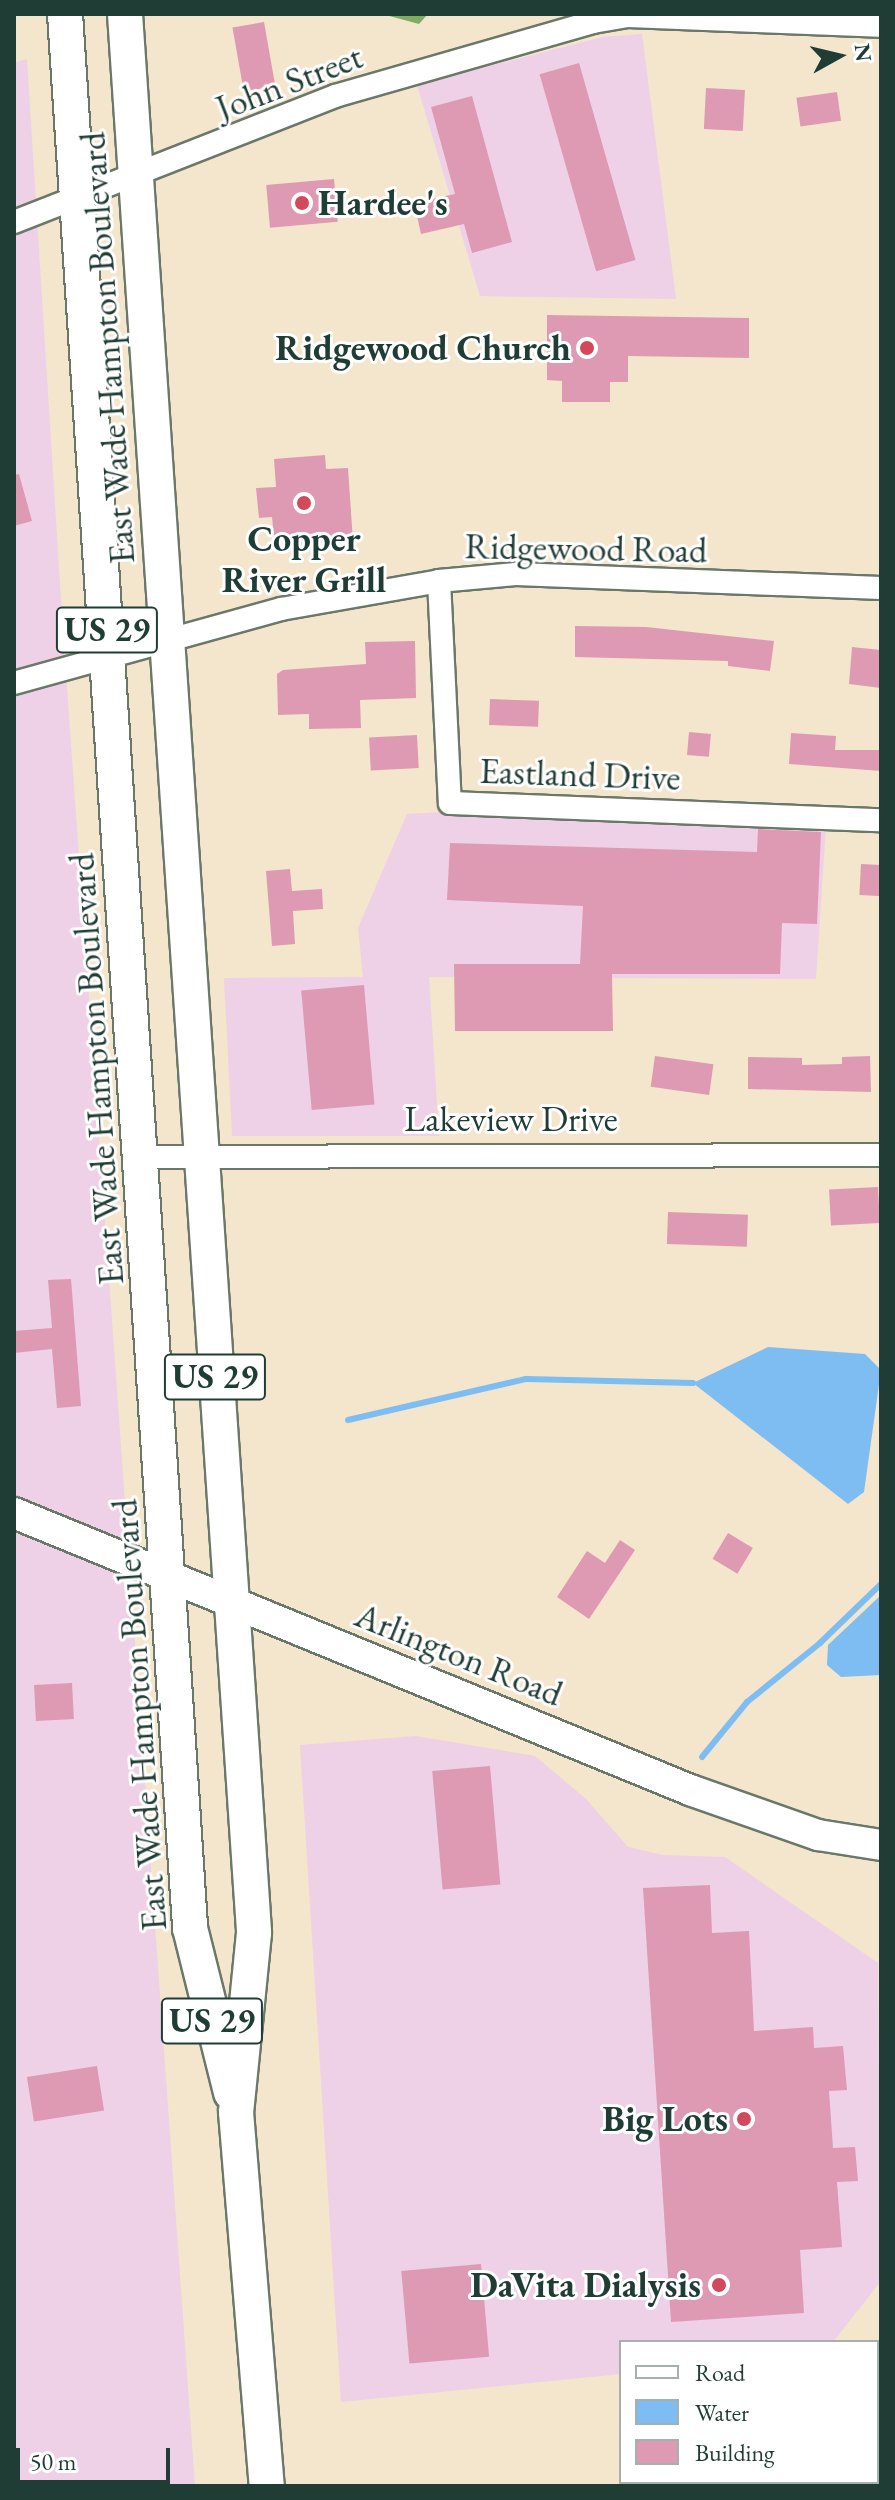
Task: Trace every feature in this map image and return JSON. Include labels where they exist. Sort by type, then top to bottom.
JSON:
[{"type":"main road","name":"East Wade Hampton Boulevard","points":[[65,14],[170,1576],[190,1928],[236,2112],[267,2486]]},
{"type":"main road","name":"East Wade Hampton Boulevard","points":[[125,14],[254,1933],[236,2112]]},
{"type":"main road","name":"Arlington Road","points":[[14,1513],[690,1790],[818,1835],[881,1845]]},
{"type":"street","name":"John Street","points":[[14,222],[77,193],[135,179],[335,96],[549,33],[626,15],[881,26]]},
{"type":"street","name":"Ridgewood Road","points":[[14,683],[109,660],[281,609],[439,581],[516,574],[881,588]]},
{"type":"street","name":"Eastland Drive","points":[[439,581],[450,803],[881,820]]},
{"type":"street","name":"Lakeview Drive","points":[[141,1157],[200,1153],[881,1155]]},
{"type":"shaded area","points":[[642,34],[676,299],[480,296],[417,85],[602,37]]},
{"type":"shaded area","points":[[27,59],[63,632],[195,2486],[14,2486],[14,63]]},
{"type":"shaded area","points":[[457,811],[826,826],[816,979],[429,977],[439,1136],[232,1136],[224,978],[363,977],[358,928],[407,814]]},
{"type":"shaded area","points":[[416,1736],[535,1756],[586,1799],[628,1847],[663,1855],[725,1857],[878,1963],[881,2281],[835,2340],[619,2340],[619,2374],[341,2402],[300,1745]]},
{"type":"green space","points":[[382,14],[428,14],[419,24]]},
{"type":"water","points":[[768,1347],[865,1354],[881,1370],[864,1492],[848,1504],[693,1383]]},
{"type":"water","points":[[881,1595],[881,1675],[841,1677],[827,1665],[828,1645]]},
{"type":"building","points":[[264,22],[275,86],[244,92],[232,28]]},
{"type":"building","points":[[579,63],[636,260],[596,271],[540,74]]},
{"type":"building","points":[[706,88],[745,90],[743,131],[704,129]]},
{"type":"building","points":[[837,92],[841,121],[800,126],[796,98]]},
{"type":"building","points":[[472,96],[512,242],[472,253],[464,224],[421,234],[414,203],[455,194],[431,107]]},
{"type":"building","name":"Hardee's","points":[[334,179],[338,222],[270,228],[266,185]]},
{"type":"building","points":[[547,315],[749,318],[749,358],[628,356],[628,382],[610,382],[610,402],[562,402],[562,381],[547,380]]},
{"type":"building","name":"Copper River Grill","points":[[325,455],[326,469],[348,468],[353,541],[275,547],[272,517],[259,518],[256,488],[276,487],[274,459]]},
{"type":"building","points":[[19,474],[32,521],[14,526],[14,475]]},
{"type":"building","points":[[575,626],[646,627],[774,641],[770,671],[728,666],[728,661],[575,657]]},
{"type":"building","points":[[415,641],[416,698],[360,700],[361,728],[309,729],[309,714],[278,715],[277,674],[283,670],[366,664],[365,642]]},
{"type":"building","points":[[852,647],[881,650],[881,688],[849,684]]},
{"type":"building","points":[[490,699],[539,701],[538,727],[489,725]]},
{"type":"building","points":[[689,732],[711,734],[709,757],[687,755]]},
{"type":"building","points":[[791,733],[836,736],[835,750],[881,750],[881,771],[789,764]]},
{"type":"building","points":[[417,735],[419,768],[371,770],[369,738]]},
{"type":"building","points":[[758,829],[821,832],[817,924],[782,923],[780,974],[612,974],[613,1031],[455,1031],[454,964],[580,964],[583,906],[447,900],[450,843],[757,852]]},
{"type":"building","points":[[861,864],[881,865],[879,896],[859,895]]},
{"type":"building","points":[[290,869],[292,891],[322,889],[323,909],[293,911],[295,944],[272,946],[266,871]]},
{"type":"building","points":[[364,985],[374,1105],[312,1110],[301,990]]},
{"type":"building","points":[[655,1056],[713,1064],[709,1095],[651,1087]]},
{"type":"building","points":[[870,1056],[871,1092],[748,1089],[748,1057],[802,1058],[802,1065],[842,1064],[842,1057]]},
{"type":"building","points":[[878,1187],[880,1223],[831,1226],[829,1190]]},
{"type":"building","points":[[668,1212],[748,1215],[747,1247],[667,1244]]},
{"type":"building","points":[[71,1279],[81,1406],[57,1408],[52,1349],[14,1353],[14,1331],[52,1328],[48,1280]]},
{"type":"building","points":[[728,1533],[753,1548],[737,1574],[713,1559]]},
{"type":"building","points":[[620,1540],[635,1550],[589,1619],[557,1597],[587,1551],[605,1563]]},
{"type":"building","points":[[72,1683],[74,1719],[36,1721],[34,1685]]},
{"type":"building","points":[[490,1766],[500,1885],[443,1890],[432,1771]]},
{"type":"building","name":"Big Lots","points":[[710,1885],[712,1933],[749,1931],[754,2031],[813,2027],[814,2048],[843,2046],[847,2090],[829,2091],[833,2148],[855,2147],[858,2181],[837,2182],[842,2247],[800,2250],[804,2313],[671,2322],[643,1888]]},
{"type":"building","points":[[97,2066],[104,2110],[34,2122],[27,2077]]},
{"type":"building","points":[[481,2264],[489,2357],[409,2364],[401,2271]]},
{"type":"waterway","points":[[348,1420],[526,1379],[693,1383]]},
{"type":"waterway","points":[[702,1757],[747,1702],[820,1643],[881,1584]]},
{"type":"place","name":"Hardee's","points":[[302,203]]},
{"type":"place","name":"Ridgewood Church","points":[[587,348]]},
{"type":"place","name":"Copper River Grill","points":[[304,503]]},
{"type":"place","name":"Big Lots","points":[[744,2119]]},
{"type":"place","name":"DaVita Dialysis","points":[[719,2285]]}]
